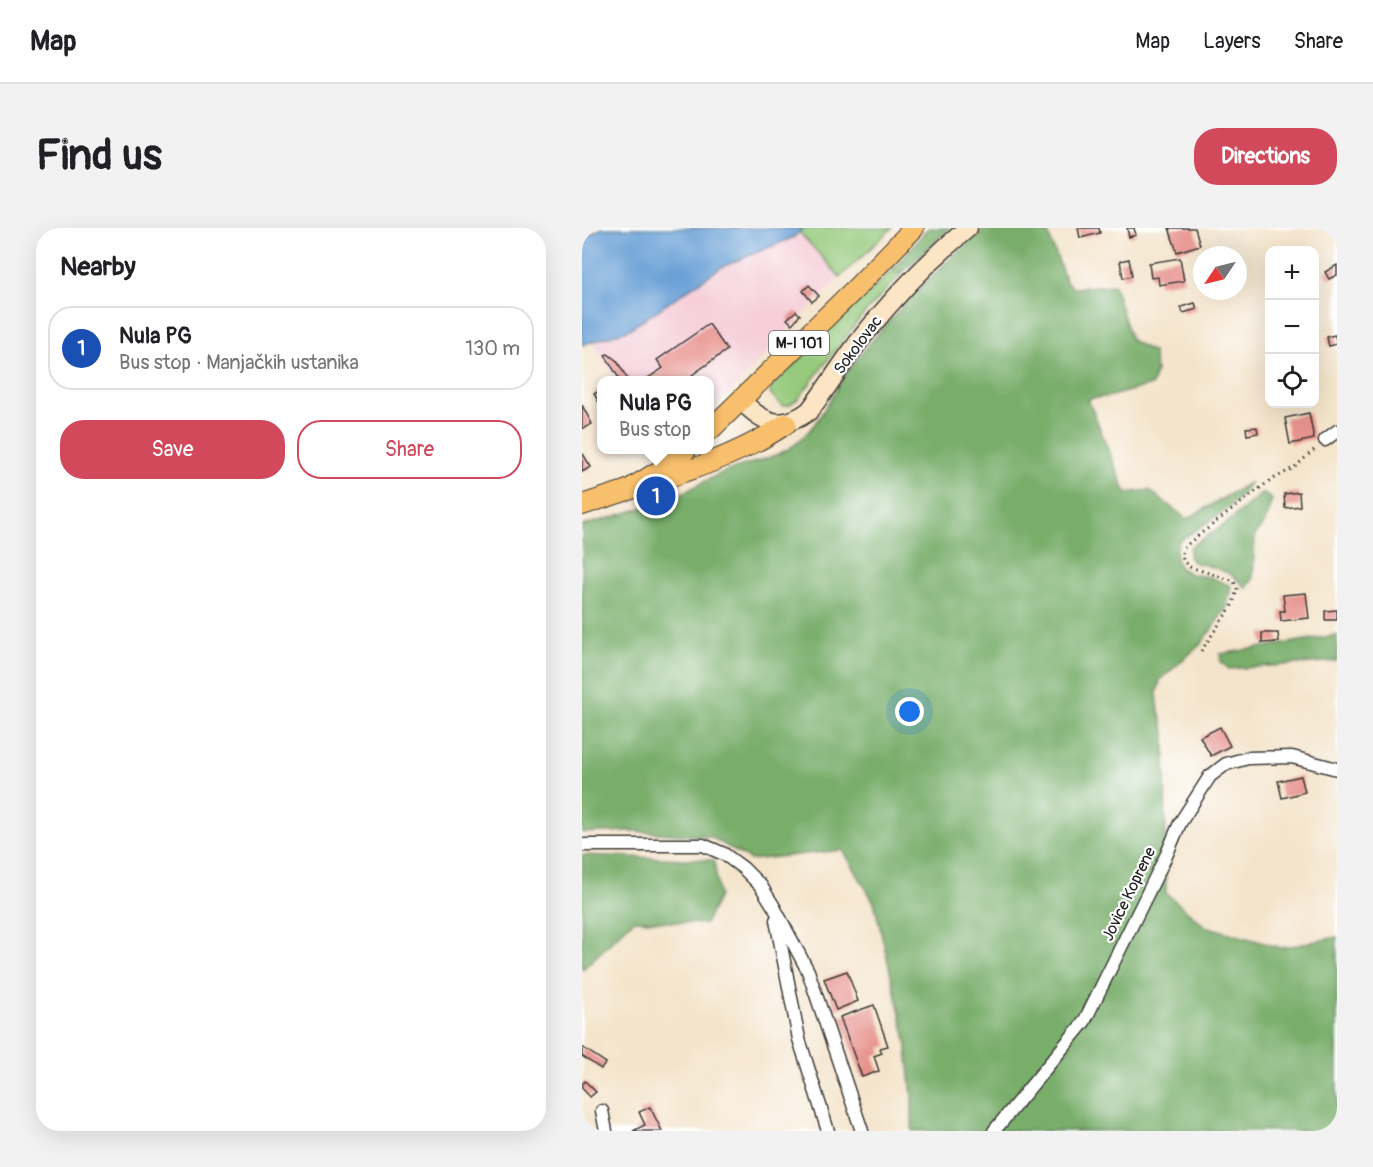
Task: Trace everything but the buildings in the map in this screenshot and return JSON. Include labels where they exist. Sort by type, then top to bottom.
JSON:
[{"type":"main road","name":"M-I 101","points":[[714,426],[914,228]]},
{"type":"main road","name":"Sokolovac","points":[[786,424],[799,419],[809,411],[883,311],[932,259],[968,228]]},
{"type":"main road","points":[[741,400],[757,415],[786,424]]},
{"type":"main road","points":[[582,505],[693,470],[768,436],[786,424]]},
{"type":"main road","points":[[628,490],[666,467],[681,454]]},
{"type":"street","points":[[1325,440],[1337,431]]},
{"type":"street","name":"Jovice Koprene","points":[[994,1131],[1084,1022],[1180,823],[1210,776],[1226,764],[1248,758],[1292,757],[1337,769]]},
{"type":"street","points":[[582,845],[703,845],[724,854],[743,868],[761,886],[808,971],[862,1131]]},
{"type":"street","points":[[774,907],[799,1039],[828,1131]]},
{"type":"street","points":[[602,1111],[606,1131]]},
{"type":"path","points":[[1201,651],[1233,604],[1237,589],[1234,581],[1190,567],[1183,561],[1182,550],[1268,482],[1295,467],[1325,440]]},
{"type":"shaded area","points":[[799,232],[840,277],[714,408],[714,376],[613,376],[593,342],[628,330],[722,267],[794,237]]},
{"type":"green space","points":[[803,228],[892,228],[840,277],[799,232]]},
{"type":"green space","points":[[928,228],[950,228],[906,269],[897,274],[893,269]]},
{"type":"green space","points":[[985,228],[1046,228],[1066,281],[1073,288],[1114,285],[1131,340],[1153,352],[1156,372],[1152,385],[1111,396],[1088,399],[1126,493],[1149,490],[1187,519],[1251,482],[1238,499],[1222,513],[1179,541],[1176,550],[1179,567],[1190,574],[1210,577],[1231,586],[1227,607],[1201,644],[1160,680],[1157,693],[1165,732],[1166,893],[1205,926],[1282,948],[1337,937],[1337,1131],[912,1131],[912,1096],[906,1040],[874,902],[843,850],[750,860],[711,837],[633,831],[582,833],[582,526],[665,500],[722,473],[774,456],[790,448],[809,431],[852,365],[882,329],[932,276]]},
{"type":"green space","points":[[893,269],[898,273],[906,269],[861,317],[798,399],[789,405],[782,406],[770,393],[772,386]]},
{"type":"green space","points":[[1262,493],[1272,499],[1265,522],[1255,535],[1253,579],[1246,589],[1229,574],[1193,562],[1189,556],[1190,547],[1224,525]]},
{"type":"green space","points":[[1337,635],[1337,661],[1229,669],[1221,662],[1220,654]]},
{"type":"green space","points":[[582,855],[714,860],[719,896],[705,924],[634,920],[582,970]]},
{"type":"water","points":[[602,228],[803,228],[794,237],[722,267],[628,330],[582,345],[582,238]]},
{"type":"place","name":"Nula PG","points":[[656,496]]}]
